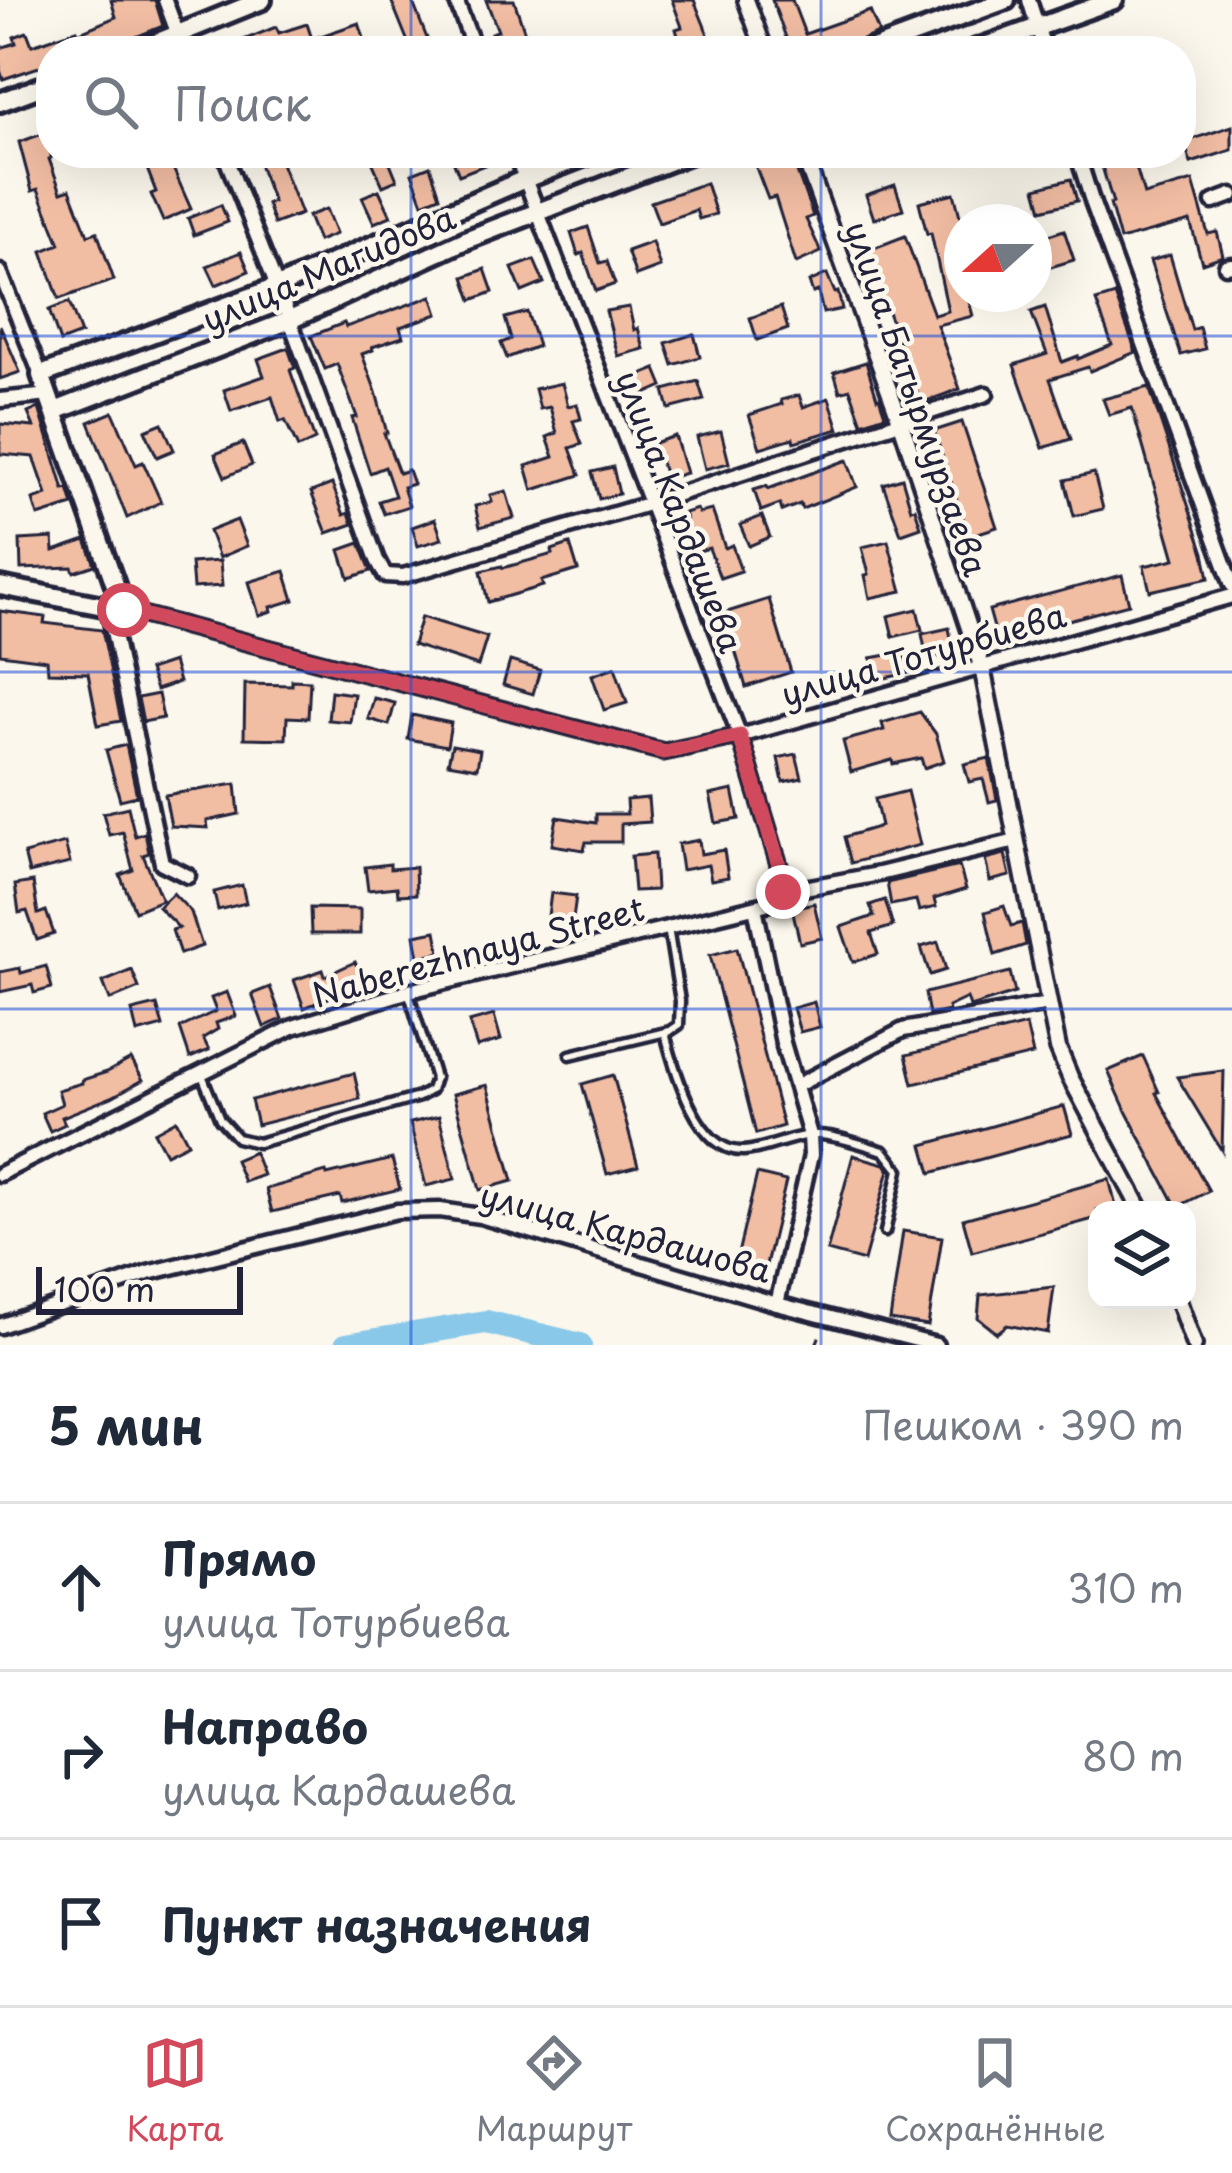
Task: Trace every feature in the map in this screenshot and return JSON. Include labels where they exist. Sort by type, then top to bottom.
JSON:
[{"type":"main road","points":[[194,36],[262,0]]},
{"type":"main road","points":[[909,36],[1006,0]]},
{"type":"main road","points":[[1013,36],[1114,0]]},
{"type":"main road","points":[[0,102],[36,89]]},
{"type":"main road","name":"улица Магидова","points":[[40,375],[277,287],[552,168]]},
{"type":"main road","name":"улица Магидова","points":[[52,403],[290,320],[468,239],[652,168]]},
{"type":"main road","points":[[40,375],[116,609]]},
{"type":"main road","name":"улица Тотурбиева","points":[[0,586],[116,609]]},
{"type":"street","points":[[165,0],[178,36]]},
{"type":"street","points":[[456,0],[470,36]]},
{"type":"street","points":[[746,0],[759,36]]},
{"type":"street","points":[[1029,0],[1041,36]]},
{"type":"street","points":[[230,168],[385,575],[403,576],[649,503],[986,394]]},
{"type":"street","name":"улица Кардашева","points":[[520,168],[740,736],[783,892]]},
{"type":"street","name":"улица Батырмурзаева","points":[[808,168],[901,423],[982,667],[1058,1048],[1137,1201]]},
{"type":"street","points":[[1082,168],[1232,585]]},
{"type":"street","points":[[1213,202],[1232,195]]},
{"type":"street","points":[[0,272],[40,375]]},
{"type":"street","name":"улица Магидова","points":[[0,400],[52,403]]},
{"type":"street","name":"улица Тотурбиева","points":[[116,609],[664,752],[740,736],[1232,596]]},
{"type":"street","points":[[116,609],[162,863],[188,876]]},
{"type":"street","name":"Naberezhnaya Street","points":[[0,1174],[293,1028],[409,992],[770,903],[783,892],[1016,842]]},
{"type":"street","name":"улица Кардашова","points":[[0,1326],[148,1273],[397,1211],[480,1216],[777,1304],[812,1156],[755,907]]},
{"type":"street","points":[[796,1086],[903,1030],[1048,1004]]},
{"type":"street","points":[[777,1304],[936,1345]]},
{"type":"street","points":[[1181,1309],[1194,1345]]},
{"type":"lane","points":[[570,1055],[665,1033],[679,1025],[680,1001],[668,928]]},
{"type":"lane","points":[[200,1072],[220,1119],[237,1138],[258,1143],[419,1097],[431,1090],[435,1078],[409,992]]},
{"type":"lane","points":[[665,1033],[695,1116],[703,1129],[732,1150],[823,1135],[891,1157],[899,1170],[885,1232]]},
{"type":"path","points":[[816,1345],[821,1330]]},
{"type":"building","points":[[111,0],[155,0],[163,26],[138,36],[59,36],[78,33],[116,17]]},
{"type":"building","points":[[391,0],[412,0],[426,36],[406,36]]},
{"type":"building","points":[[486,0],[514,0],[526,36],[492,36],[498,31]]},
{"type":"building","points":[[672,0],[694,0],[709,36],[678,36],[676,29],[682,27]]},
{"type":"building","points":[[772,0],[792,0],[805,34],[870,11],[879,33],[872,36],[785,36]]},
{"type":"building","points":[[359,23],[363,36],[321,36]]},
{"type":"building","points":[[307,24],[311,36],[254,36],[276,27],[279,33]]},
{"type":"building","points":[[27,32],[32,45],[36,44],[36,68],[3,79],[0,48],[16,43],[14,37]]},
{"type":"building","points":[[1232,126],[1232,150],[1196,161],[1196,138]]},
{"type":"building","points":[[36,136],[36,168],[52,168],[61,192],[70,189],[88,235],[97,232],[114,280],[59,299],[42,251],[60,244],[38,189],[32,191],[19,142]]},
{"type":"building","points":[[147,168],[173,168],[191,209],[163,221],[151,194],[156,192]]},
{"type":"building","points":[[261,168],[283,168],[301,214],[274,224],[267,204],[273,202]]},
{"type":"building","points":[[375,168],[392,168],[397,180],[383,186]]},
{"type":"building","points":[[431,168],[440,196],[423,203],[412,173]]},
{"type":"building","points":[[756,168],[795,168],[813,216],[806,219],[821,252],[796,263],[775,197],[768,199]]},
{"type":"building","points":[[1102,168],[1136,168],[1144,195],[1193,181],[1208,234],[1217,232],[1223,256],[1202,263],[1190,221],[1120,240]]},
{"type":"building","points":[[1071,179],[1077,201],[1052,207],[1040,204],[1036,188]]},
{"type":"building","points":[[706,183],[716,214],[699,219],[696,210],[659,223],[651,202]]},
{"type":"building","points":[[895,185],[903,209],[874,219],[866,195]]},
{"type":"building","points":[[379,190],[391,216],[374,223],[362,197]]},
{"type":"building","points":[[954,193],[957,204],[944,204],[944,293],[931,233],[927,234],[919,202]]},
{"type":"building","points":[[221,205],[228,222],[194,235],[188,218]]},
{"type":"building","points":[[326,209],[336,234],[318,241],[308,216]]},
{"type":"building","points":[[588,227],[600,263],[607,261],[615,284],[596,291],[571,233]]},
{"type":"building","points":[[1064,230],[1074,260],[1052,267],[1052,234]]},
{"type":"building","points":[[905,236],[934,315],[972,312],[973,316],[937,325],[960,389],[921,403],[866,251]]},
{"type":"building","points":[[652,242],[660,267],[636,276],[627,251]]},
{"type":"building","points":[[241,252],[249,271],[216,285],[207,266]]},
{"type":"building","points":[[1170,255],[1192,330],[1199,327],[1205,349],[1181,355],[1150,261]]},
{"type":"building","points":[[534,260],[544,283],[522,292],[512,268]]},
{"type":"building","points":[[485,269],[493,292],[472,300],[464,277]]},
{"type":"building","points":[[827,274],[842,309],[823,313],[818,291],[813,293],[809,282]]},
{"type":"building","points":[[1115,295],[1136,352],[1090,371],[1088,367],[1050,379],[1071,439],[1043,448],[1014,365],[1047,354],[1031,312],[1047,312],[1062,362],[1112,345],[1096,301]]},
{"type":"building","points":[[432,296],[438,314],[400,327],[403,337],[362,354],[399,473],[408,470],[413,484],[403,487],[409,506],[384,514],[379,501],[395,496],[385,467],[370,473],[352,418],[357,417],[337,364],[325,369],[311,336]]},
{"type":"building","points":[[69,302],[81,334],[60,342],[49,310]]},
{"type":"building","points":[[629,307],[644,349],[618,356],[606,311]]},
{"type":"building","points":[[781,307],[788,329],[757,340],[750,318]]},
{"type":"building","points":[[527,312],[538,346],[507,358],[501,343],[511,339],[505,318]]},
{"type":"building","points":[[0,325],[20,372],[0,379]]},
{"type":"building","points":[[694,334],[700,357],[673,365],[666,343]]},
{"type":"building","points":[[288,348],[295,368],[290,370],[315,440],[298,448],[285,420],[280,422],[272,397],[231,411],[224,390],[264,376],[258,359]]},
{"type":"building","points":[[866,362],[885,415],[862,423],[850,389],[840,392],[834,372]]},
{"type":"building","points":[[656,369],[663,386],[638,397],[631,379]]},
{"type":"building","points":[[698,381],[704,400],[669,409],[664,390]]},
{"type":"building","points":[[562,383],[568,406],[577,404],[581,419],[573,421],[582,444],[570,448],[580,475],[533,490],[526,466],[554,457],[547,437],[557,433],[550,407],[540,409],[535,389]]},
{"type":"building","points":[[1149,387],[1209,578],[1150,591],[1144,566],[1175,559],[1132,408],[1109,415],[1103,399]]},
{"type":"building","points":[[799,395],[803,407],[829,398],[839,429],[760,448],[749,415]]},
{"type":"building","points":[[39,408],[73,505],[38,516],[33,500],[47,495],[34,457],[0,454],[0,424],[34,427],[28,413]]},
{"type":"building","points":[[113,412],[136,465],[143,462],[161,502],[127,518],[89,422]]},
{"type":"building","points":[[962,422],[997,527],[969,536],[934,431]]},
{"type":"building","points":[[162,423],[174,450],[157,457],[145,430]]},
{"type":"building","points":[[721,431],[729,463],[705,469],[697,437]]},
{"type":"building","points":[[675,436],[686,473],[666,479],[654,443]]},
{"type":"building","points":[[243,443],[252,465],[225,477],[215,454]]},
{"type":"building","points":[[847,460],[857,487],[802,509],[800,504],[782,511],[780,504],[761,511],[754,490]]},
{"type":"building","points":[[613,467],[619,494],[599,499],[592,472]]},
{"type":"building","points":[[1094,473],[1103,509],[1074,516],[1065,480]]},
{"type":"building","points":[[902,478],[921,527],[901,534],[883,484]]},
{"type":"building","points":[[332,484],[344,515],[349,513],[353,524],[327,533],[311,492]]},
{"type":"building","points":[[506,491],[514,518],[480,527],[475,506],[492,502],[490,495]]},
{"type":"building","points":[[697,509],[699,513],[712,510],[725,548],[732,545],[741,571],[720,578],[709,548],[696,552],[684,513]]},
{"type":"building","points":[[762,516],[770,537],[749,546],[740,525]]},
{"type":"building","points":[[435,519],[442,539],[418,546],[412,527]]},
{"type":"building","points":[[237,520],[247,546],[219,558],[209,531]]},
{"type":"building","points":[[53,538],[54,551],[86,540],[95,565],[74,572],[72,567],[21,569],[20,540]]},
{"type":"building","points":[[888,541],[902,591],[870,598],[862,547]]},
{"type":"building","points":[[360,543],[371,571],[349,578],[340,550]]},
{"type":"building","points":[[570,544],[578,570],[488,602],[481,571],[553,554],[552,550]]},
{"type":"building","points":[[220,561],[222,586],[193,588],[191,563]]},
{"type":"building","points":[[285,571],[294,600],[259,615],[249,582]]},
{"type":"building","points":[[1122,575],[1129,604],[997,639],[989,610]]},
{"type":"building","points":[[769,599],[791,672],[746,687],[724,613]]},
{"type":"building","points":[[917,609],[922,630],[893,637],[888,616]]},
{"type":"building","points":[[0,611],[45,617],[44,623],[102,630],[121,721],[98,725],[88,673],[48,672],[47,660],[0,654]]},
{"type":"building","points":[[421,617],[487,637],[478,666],[413,645]]},
{"type":"building","points":[[949,628],[954,654],[927,659],[922,634]]},
{"type":"building","points":[[904,652],[908,673],[876,680],[871,658]]},
{"type":"building","points":[[510,661],[540,670],[533,694],[503,685]]},
{"type":"building","points":[[173,662],[179,682],[156,690],[149,670]]},
{"type":"building","points":[[615,667],[627,703],[604,710],[592,675]]},
{"type":"building","points":[[292,680],[310,681],[308,718],[287,717],[286,739],[244,738],[245,684],[292,685]]},
{"type":"building","points":[[331,691],[354,694],[350,722],[328,720]]},
{"type":"building","points":[[158,694],[163,718],[143,722],[138,698]]},
{"type":"building","points":[[374,698],[395,703],[389,725],[368,719]]},
{"type":"building","points":[[920,712],[936,734],[944,761],[924,768],[921,758],[893,764],[892,760],[851,772],[843,741],[884,730],[882,723]]},
{"type":"building","points":[[412,715],[451,723],[447,746],[408,739]]},
{"type":"building","points":[[126,745],[137,796],[120,800],[106,750]]},
{"type":"building","points":[[452,745],[480,750],[477,768],[448,763]]},
{"type":"building","points":[[796,754],[802,778],[783,782],[778,758]]},
{"type":"building","points":[[989,758],[997,800],[989,802],[983,779],[969,782],[964,764]]},
{"type":"building","points":[[236,784],[239,814],[207,821],[208,828],[171,826],[165,795]]},
{"type":"building","points":[[733,790],[739,819],[716,823],[710,795]]},
{"type":"building","points":[[907,791],[920,845],[851,863],[844,837],[881,826],[875,799]]},
{"type":"building","points":[[648,798],[650,822],[621,824],[621,842],[586,842],[584,850],[552,845],[557,817],[596,823],[596,814],[627,814],[626,800]]},
{"type":"building","points":[[128,807],[135,836],[145,833],[149,853],[143,855],[162,900],[135,911],[120,875],[133,870],[123,832],[109,835],[103,813]]},
{"type":"building","points":[[699,840],[701,854],[724,850],[728,877],[711,880],[708,865],[682,870],[678,844]]},
{"type":"building","points":[[65,843],[70,863],[29,873],[24,854]]},
{"type":"building","points":[[654,854],[656,890],[634,891],[631,856]]},
{"type":"building","points":[[1005,854],[1010,876],[990,881],[985,859]]},
{"type":"building","points":[[390,864],[390,869],[415,867],[416,894],[398,895],[397,887],[368,890],[365,867]]},
{"type":"building","points":[[959,866],[966,889],[934,899],[936,907],[919,911],[916,900],[891,905],[887,883]]},
{"type":"building","points":[[33,882],[38,914],[46,911],[54,934],[37,940],[27,911],[19,913],[15,885]]},
{"type":"building","points":[[242,885],[246,903],[218,910],[214,892]]},
{"type":"building","points":[[173,893],[191,912],[202,946],[180,954],[172,930],[179,928],[158,907]]},
{"type":"building","points":[[551,893],[576,896],[573,919],[548,916]]},
{"type":"building","points":[[885,900],[893,926],[871,933],[878,954],[853,962],[841,927],[874,916],[870,905]]},
{"type":"building","points":[[814,903],[822,938],[800,943],[792,908]]},
{"type":"building","points":[[1004,906],[1011,926],[1022,923],[1026,945],[995,955],[985,912]]},
{"type":"building","points":[[310,908],[360,909],[360,934],[311,934]]},
{"type":"building","points":[[436,931],[440,952],[419,957],[415,935]]},
{"type":"building","points":[[938,942],[946,970],[930,975],[921,947]]},
{"type":"building","points":[[737,948],[783,1126],[756,1134],[710,955]]},
{"type":"building","points":[[355,962],[365,983],[304,1008],[294,980],[323,970],[325,976]]},
{"type":"building","points":[[46,966],[52,988],[34,993],[32,985],[0,992],[0,972],[20,968],[21,973]]},
{"type":"building","points":[[132,970],[139,988],[110,1000],[103,982]]},
{"type":"building","points":[[1010,972],[1015,993],[970,1007],[967,998],[948,1007],[949,1011],[929,1015],[925,993]]},
{"type":"building","points":[[270,987],[282,1019],[264,1027],[252,994]]},
{"type":"building","points":[[227,992],[236,1016],[216,1023],[218,1029],[203,1038],[209,1050],[190,1058],[180,1028],[216,1011],[211,998]]},
{"type":"building","points":[[814,1002],[820,1027],[800,1032],[793,1008]]},
{"type":"building","points":[[157,1005],[163,1026],[137,1033],[132,1011]]},
{"type":"building","points":[[494,1015],[501,1040],[477,1047],[469,1022]]},
{"type":"building","points":[[1026,1025],[1033,1055],[913,1084],[906,1055]]},
{"type":"building","points":[[1143,1056],[1156,1093],[1209,1191],[1189,1201],[1174,1201],[1108,1071]]},
{"type":"building","points":[[131,1059],[143,1080],[62,1117],[65,1124],[50,1131],[42,1113],[62,1104],[58,1090]]},
{"type":"building","points":[[1224,1071],[1222,1151],[1177,1077]]},
{"type":"building","points":[[354,1073],[360,1099],[257,1125],[251,1100]]},
{"type":"building","points":[[613,1075],[638,1166],[607,1174],[582,1084]]},
{"type":"building","points":[[487,1085],[513,1181],[480,1190],[453,1094]]},
{"type":"building","points":[[1064,1106],[1072,1134],[931,1173],[923,1145]]},
{"type":"building","points":[[439,1116],[455,1179],[426,1186],[410,1123]]},
{"type":"building","points":[[176,1120],[188,1143],[166,1154],[154,1132]]},
{"type":"building","points":[[254,1152],[263,1175],[244,1182],[235,1160]]},
{"type":"building","points":[[853,1155],[885,1164],[889,1170],[864,1261],[827,1251]]},
{"type":"building","points":[[392,1159],[400,1189],[342,1203],[340,1196],[272,1212],[266,1189]]},
{"type":"building","points":[[757,1174],[786,1181],[765,1269],[736,1262]]},
{"type":"building","points":[[1109,1179],[1115,1201],[1088,1201],[1088,1220],[972,1252],[963,1219]]},
{"type":"building","points":[[903,1231],[942,1237],[928,1326],[890,1320]]},
{"type":"building","points":[[1054,1287],[1048,1333],[1007,1325],[997,1333],[978,1318],[980,1295]]},
{"type":"waterway","points":[[346,1345],[486,1322],[580,1345]]},
{"type":"route","points":[[124,610],[664,752],[740,736],[783,892]]}]
